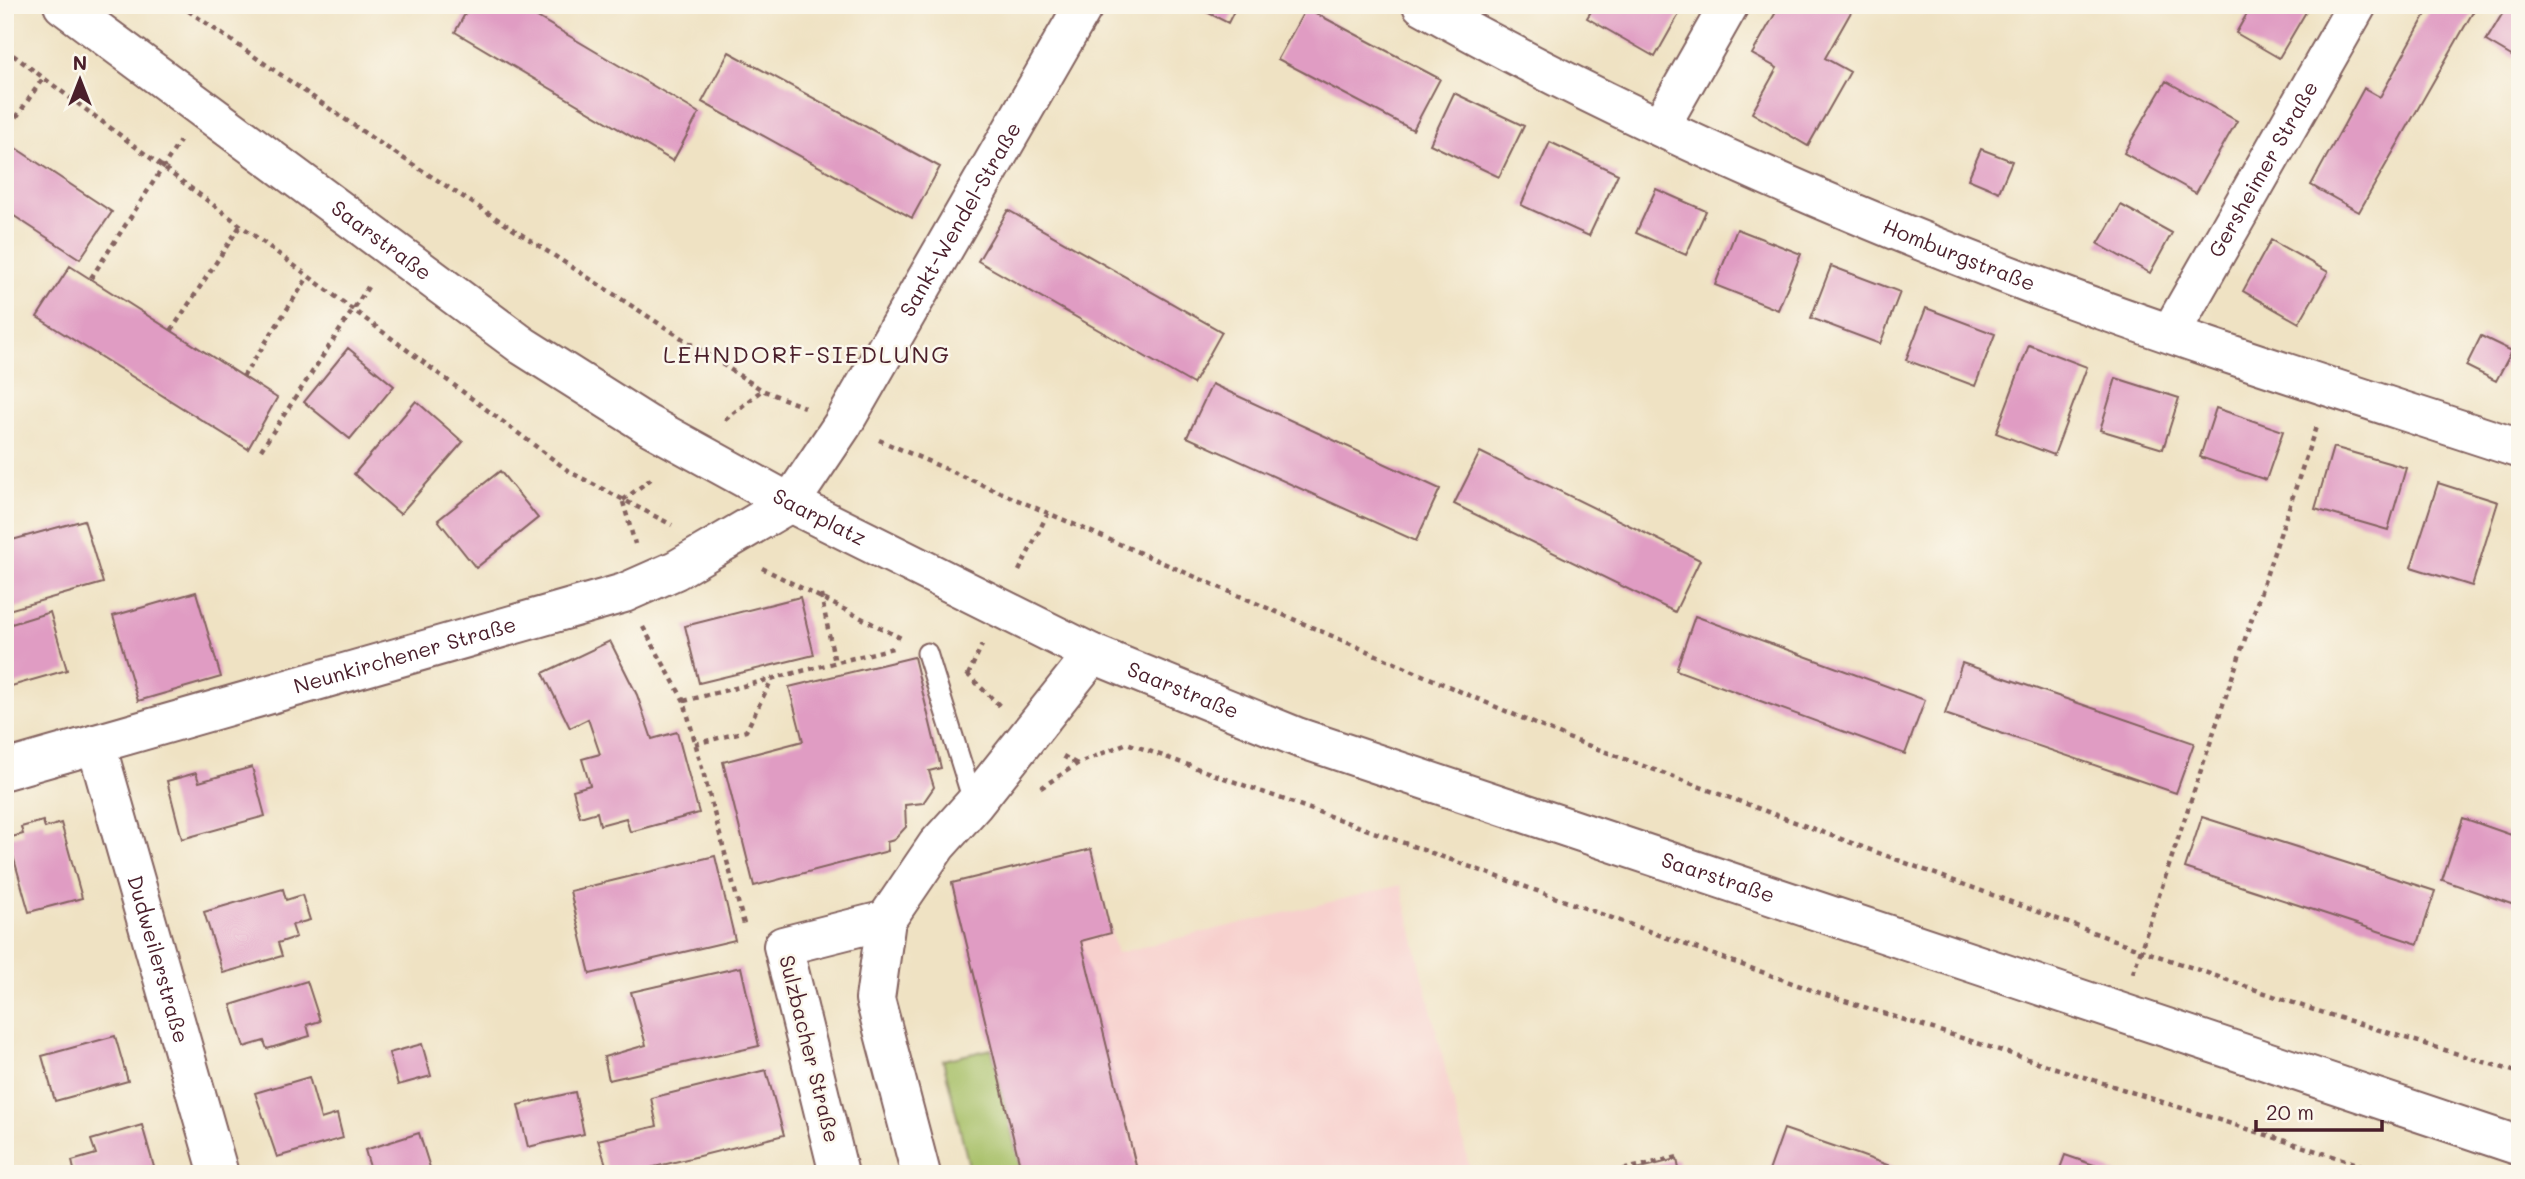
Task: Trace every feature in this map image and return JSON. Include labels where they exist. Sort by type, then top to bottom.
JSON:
[{"type":"street","name":"Saarstraße","points":[[63,5],[523,346],[709,461]]},
{"type":"street","name":"Sankt-Wendel-Straße","points":[[790,503],[843,424],[1084,5]]},
{"type":"street","name":"Homburgstraße","points":[[1422,5],[1516,58],[1781,182],[2017,278],[2520,449]]},
{"type":"street","points":[[1661,125],[1729,5]]},
{"type":"street","name":"Gersheimer Straße","points":[[2171,332],[2357,5]]},
{"type":"street","name":"Saarplatz","points":[[709,461],[930,575]]},
{"type":"street","name":"Neunkirchener Straße","points":[[5,770],[624,593],[676,570],[790,503]]},
{"type":"street","name":"Saarstraße","points":[[930,575],[1093,654],[1297,737],[2520,1146]]},
{"type":"street","points":[[921,1174],[875,999],[886,920],[937,845],[974,804],[1093,654]]},
{"type":"street","name":"Dudweilerstraße","points":[[96,744],[219,1174]]},
{"type":"street","name":"Sulzbacher Straße","points":[[839,1174],[783,946],[886,920]]},
{"type":"lane","points":[[919,648],[974,804]]},
{"type":"path","points":[[180,5],[372,138],[762,390],[1568,738],[2141,950],[2311,1009],[2520,1073]]},
{"type":"path","points":[[5,50],[570,472],[715,546],[821,595],[968,675],[1029,734],[1077,764],[1127,743],[1820,993],[2389,1174]]},
{"type":"path","points":[[5,134],[43,78]]},
{"type":"path","points":[[91,278],[201,108]]},
{"type":"path","points":[[172,331],[240,226]]},
{"type":"path","points":[[261,450],[392,250]]},
{"type":"path","points":[[243,377],[308,277]]},
{"type":"path","points":[[2141,950],[2330,386]]},
{"type":"path","points":[[624,593],[684,701],[751,948],[783,946]]},
{"type":"path","points":[[821,595],[835,663]]},
{"type":"path","points":[[684,701],[835,663],[919,648]]},
{"type":"path","points":[[695,744],[746,732],[773,678]]},
{"type":"path","points":[[1604,1174],[1678,1157]]},
{"type":"shaded area","points":[[1401,885],[1471,1174],[1022,1174],[972,966],[1111,933],[1117,953]]},
{"type":"green space","points":[[992,1049],[1022,1174],[971,1174],[943,1060]]},
{"type":"building","points":[[470,5],[517,5],[699,113],[673,161],[455,32]]},
{"type":"building","points":[[1193,5],[1237,5],[1228,23]]},
{"type":"building","points":[[1595,5],[1683,7],[1655,57],[1587,18]]},
{"type":"building","points":[[1780,5],[1855,5],[1825,58],[1850,72],[1808,146],[1752,113],[1777,68],[1752,54]]},
{"type":"building","points":[[2252,5],[2310,5],[2279,58],[2236,33]]},
{"type":"building","points":[[2431,5],[2477,5],[2359,212],[2311,185],[2364,88],[2380,97]]},
{"type":"building","points":[[2507,6],[2520,14],[2520,61],[2486,41]]},
{"type":"building","points":[[1306,8],[1440,79],[1413,130],[1278,59]]},
{"type":"building","points":[[729,52],[940,167],[912,218],[702,102]]},
{"type":"building","points":[[2166,81],[2237,121],[2196,193],[2124,153]]},
{"type":"building","points":[[1454,93],[1524,126],[1499,177],[1430,144]]},
{"type":"building","points":[[5,141],[112,212],[80,259],[5,210]]},
{"type":"building","points":[[1550,142],[1618,174],[1589,236],[1521,205]]},
{"type":"building","points":[[1981,149],[2012,161],[1999,192],[1968,179]]},
{"type":"building","points":[[1656,189],[1706,211],[1686,255],[1636,233]]},
{"type":"building","points":[[2121,205],[2172,233],[2150,273],[2098,244]]},
{"type":"building","points":[[1008,210],[1222,332],[1193,384],[978,261]]},
{"type":"building","points":[[1737,229],[1801,254],[1778,310],[1715,285]]},
{"type":"building","points":[[2271,240],[2328,272],[2299,323],[2243,291]]},
{"type":"building","points":[[70,266],[277,398],[248,449],[37,317]]},
{"type":"building","points":[[1831,266],[1900,292],[1880,344],[1811,318]]},
{"type":"building","points":[[1926,308],[1995,334],[1975,386],[1906,360]]},
{"type":"building","points":[[2481,336],[2512,351],[2496,381],[2466,366]]},
{"type":"building","points":[[2029,345],[2087,367],[2054,455],[1996,433]]},
{"type":"building","points":[[348,348],[394,386],[350,439],[304,402]]},
{"type":"building","points":[[2116,378],[2179,398],[2163,449],[2100,430]]},
{"type":"building","points":[[1212,384],[1440,489],[1416,541],[1187,437]]},
{"type":"building","points":[[416,401],[463,442],[400,514],[354,474]]},
{"type":"building","points":[[2216,408],[2283,431],[2266,480],[2200,457]]},
{"type":"building","points":[[2333,447],[2406,468],[2388,530],[2315,509]]},
{"type":"building","points":[[1480,452],[1700,560],[1675,612],[1454,504]]},
{"type":"building","points":[[500,471],[538,518],[476,568],[438,520]]},
{"type":"building","points":[[2438,483],[2498,502],[2472,586],[2411,567]]},
{"type":"building","points":[[84,520],[103,583],[5,611],[5,542]]},
{"type":"building","points":[[196,592],[221,677],[138,701],[113,616]]},
{"type":"building","points":[[800,597],[814,655],[699,683],[685,626]]},
{"type":"building","points":[[50,612],[67,670],[8,687],[5,626]]},
{"type":"building","points":[[1695,616],[1925,700],[1905,754],[1676,670]]},
{"type":"building","points":[[610,641],[637,695],[652,739],[677,732],[699,813],[630,832],[626,818],[600,825],[597,812],[580,817],[573,790],[590,785],[582,759],[600,754],[588,719],[570,728],[543,673]]},
{"type":"building","points":[[914,657],[941,768],[929,771],[934,787],[923,803],[905,805],[906,827],[894,840],[887,842],[888,851],[754,886],[723,762],[803,741],[789,687]]},
{"type":"building","points":[[1962,663],[2194,743],[2176,793],[1945,714]]},
{"type":"building","points":[[252,767],[265,816],[182,839],[167,781],[196,773],[199,782]]},
{"type":"building","points":[[2202,817],[2435,891],[2418,944],[2185,868]]},
{"type":"building","points":[[2463,818],[2520,838],[2520,907],[2442,880]]},
{"type":"building","points":[[43,821],[45,828],[61,823],[82,898],[29,912],[8,838],[23,834],[21,827]]},
{"type":"building","points":[[1091,849],[1111,933],[1081,941],[1138,1174],[1022,1174],[952,883]]},
{"type":"building","points":[[715,856],[735,940],[590,974],[570,891]]},
{"type":"building","points":[[283,889],[286,900],[302,895],[310,920],[292,925],[296,937],[278,943],[282,956],[223,973],[204,912]]},
{"type":"building","points":[[741,967],[759,1046],[609,1080],[604,1057],[646,1045],[631,992]]},
{"type":"building","points":[[307,981],[320,1021],[307,1025],[310,1036],[267,1049],[264,1041],[244,1047],[231,1005]]},
{"type":"building","points":[[115,1036],[128,1081],[55,1101],[42,1056]]},
{"type":"building","points":[[422,1044],[431,1076],[398,1085],[389,1053]]},
{"type":"building","points":[[766,1070],[784,1135],[626,1174],[609,1174],[598,1140],[657,1126],[651,1098]]},
{"type":"building","points":[[309,1077],[321,1119],[337,1114],[343,1138],[277,1157],[255,1093]]},
{"type":"building","points":[[575,1092],[584,1134],[528,1147],[518,1105]]},
{"type":"building","points":[[142,1125],[156,1174],[75,1174],[72,1161],[96,1154],[91,1140]]},
{"type":"building","points":[[1784,1129],[1860,1155],[1912,1174],[1768,1174]]},
{"type":"building","points":[[419,1133],[432,1174],[372,1174],[365,1150]]},
{"type":"building","points":[[2065,1155],[2117,1173],[2058,1174]]},
{"type":"building","points":[[1677,1159],[1680,1174],[1621,1174],[1621,1173]]},
{"type":"district","name":"LEHNDORF-SIEDLUNG","points":[[807,355]]}]
